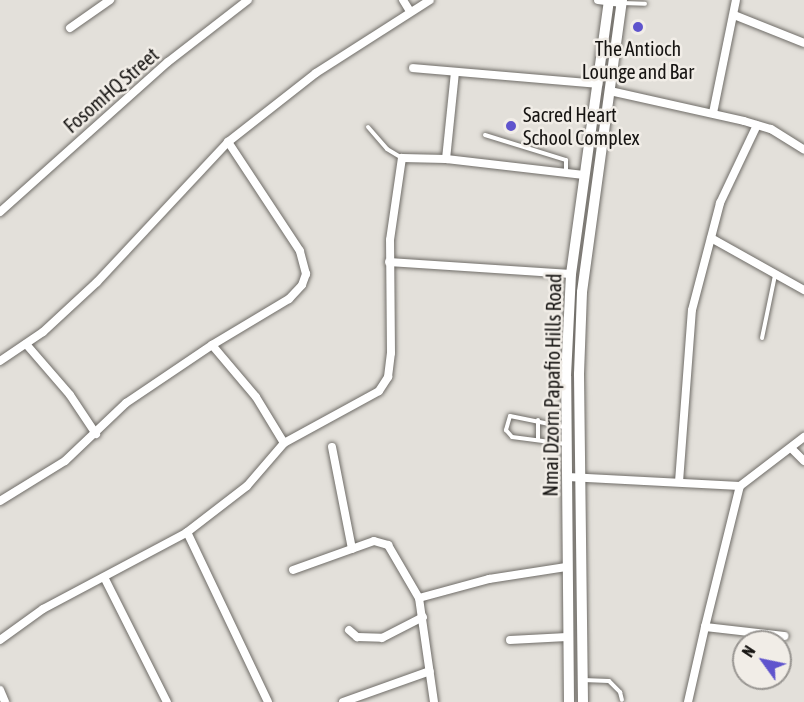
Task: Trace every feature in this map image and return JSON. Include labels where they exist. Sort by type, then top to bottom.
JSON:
[{"type":"street","points":[[70,28],[110,0]]},
{"type":"street","name":"FosomHQ Street","points":[[0,212],[168,62],[248,0]]},
{"type":"street","points":[[403,0],[410,11]]},
{"type":"street","points":[[0,361],[60,317],[134,245],[228,142],[316,74],[430,0]]},
{"type":"street","points":[[606,0],[622,1]]},
{"type":"street","name":"Nmai Dzorn Papafio Hills Road","points":[[569,702],[566,428],[571,274],[598,84],[606,0]]},
{"type":"street","points":[[713,113],[736,0]]},
{"type":"street","name":"Nmai Dzorn Papafio Hills Road","points":[[583,702],[580,478],[582,292],[622,1]]},
{"type":"street","points":[[734,15],[804,43]]},
{"type":"street","points":[[413,68],[598,84]]},
{"type":"street","points":[[446,159],[455,72]]},
{"type":"street","points":[[610,91],[757,125],[804,150]]},
{"type":"street","points":[[679,482],[692,310],[720,203],[757,125]]},
{"type":"street","points":[[0,501],[64,461],[96,434],[126,403],[212,345],[289,299],[306,274],[300,251],[228,142]]},
{"type":"street","points":[[0,640],[43,609],[187,532],[199,519],[247,486],[284,443],[384,385],[391,353],[389,262],[402,158],[446,159],[584,175]]},
{"type":"street","points":[[711,237],[804,290]]},
{"type":"street","points":[[389,262],[571,274]]},
{"type":"street","points":[[26,344],[70,396],[96,434]]},
{"type":"street","points":[[212,345],[256,397],[284,443]]},
{"type":"street","points":[[568,477],[740,486],[792,449],[804,437]]},
{"type":"street","points":[[332,447],[352,549]]},
{"type":"street","points":[[792,449],[804,461]]},
{"type":"street","points":[[688,702],[740,486]]},
{"type":"street","points":[[187,532],[204,573],[268,702]]},
{"type":"street","points":[[293,570],[374,542],[388,545],[419,598],[434,702]]},
{"type":"street","points":[[419,598],[489,579],[566,567]]},
{"type":"street","points":[[104,577],[167,702]]},
{"type":"street","points":[[349,630],[357,637],[382,638],[423,617]]},
{"type":"street","points":[[705,627],[732,630]]},
{"type":"street","points":[[510,640],[567,637]]},
{"type":"street","points":[[343,702],[430,671]]},
{"type":"street","points":[[0,690],[5,702]]},
{"type":"lane","points":[[622,1],[645,4]]},
{"type":"lane","points":[[368,127],[387,149],[402,158]]},
{"type":"lane","points":[[486,135],[566,160],[566,174]]},
{"type":"lane","points":[[762,338],[775,275]]},
{"type":"lane","points":[[566,428],[538,420],[510,416],[506,430],[512,437],[567,444]]},
{"type":"lane","points":[[538,420],[538,440]]},
{"type":"lane","points":[[583,680],[609,681],[620,692],[622,700]]},
{"type":"place","name":"The Antioch Lounge and Bar","points":[[638,27]]},
{"type":"place","name":"Sacred Heart School Complex","points":[[511,126]]}]
